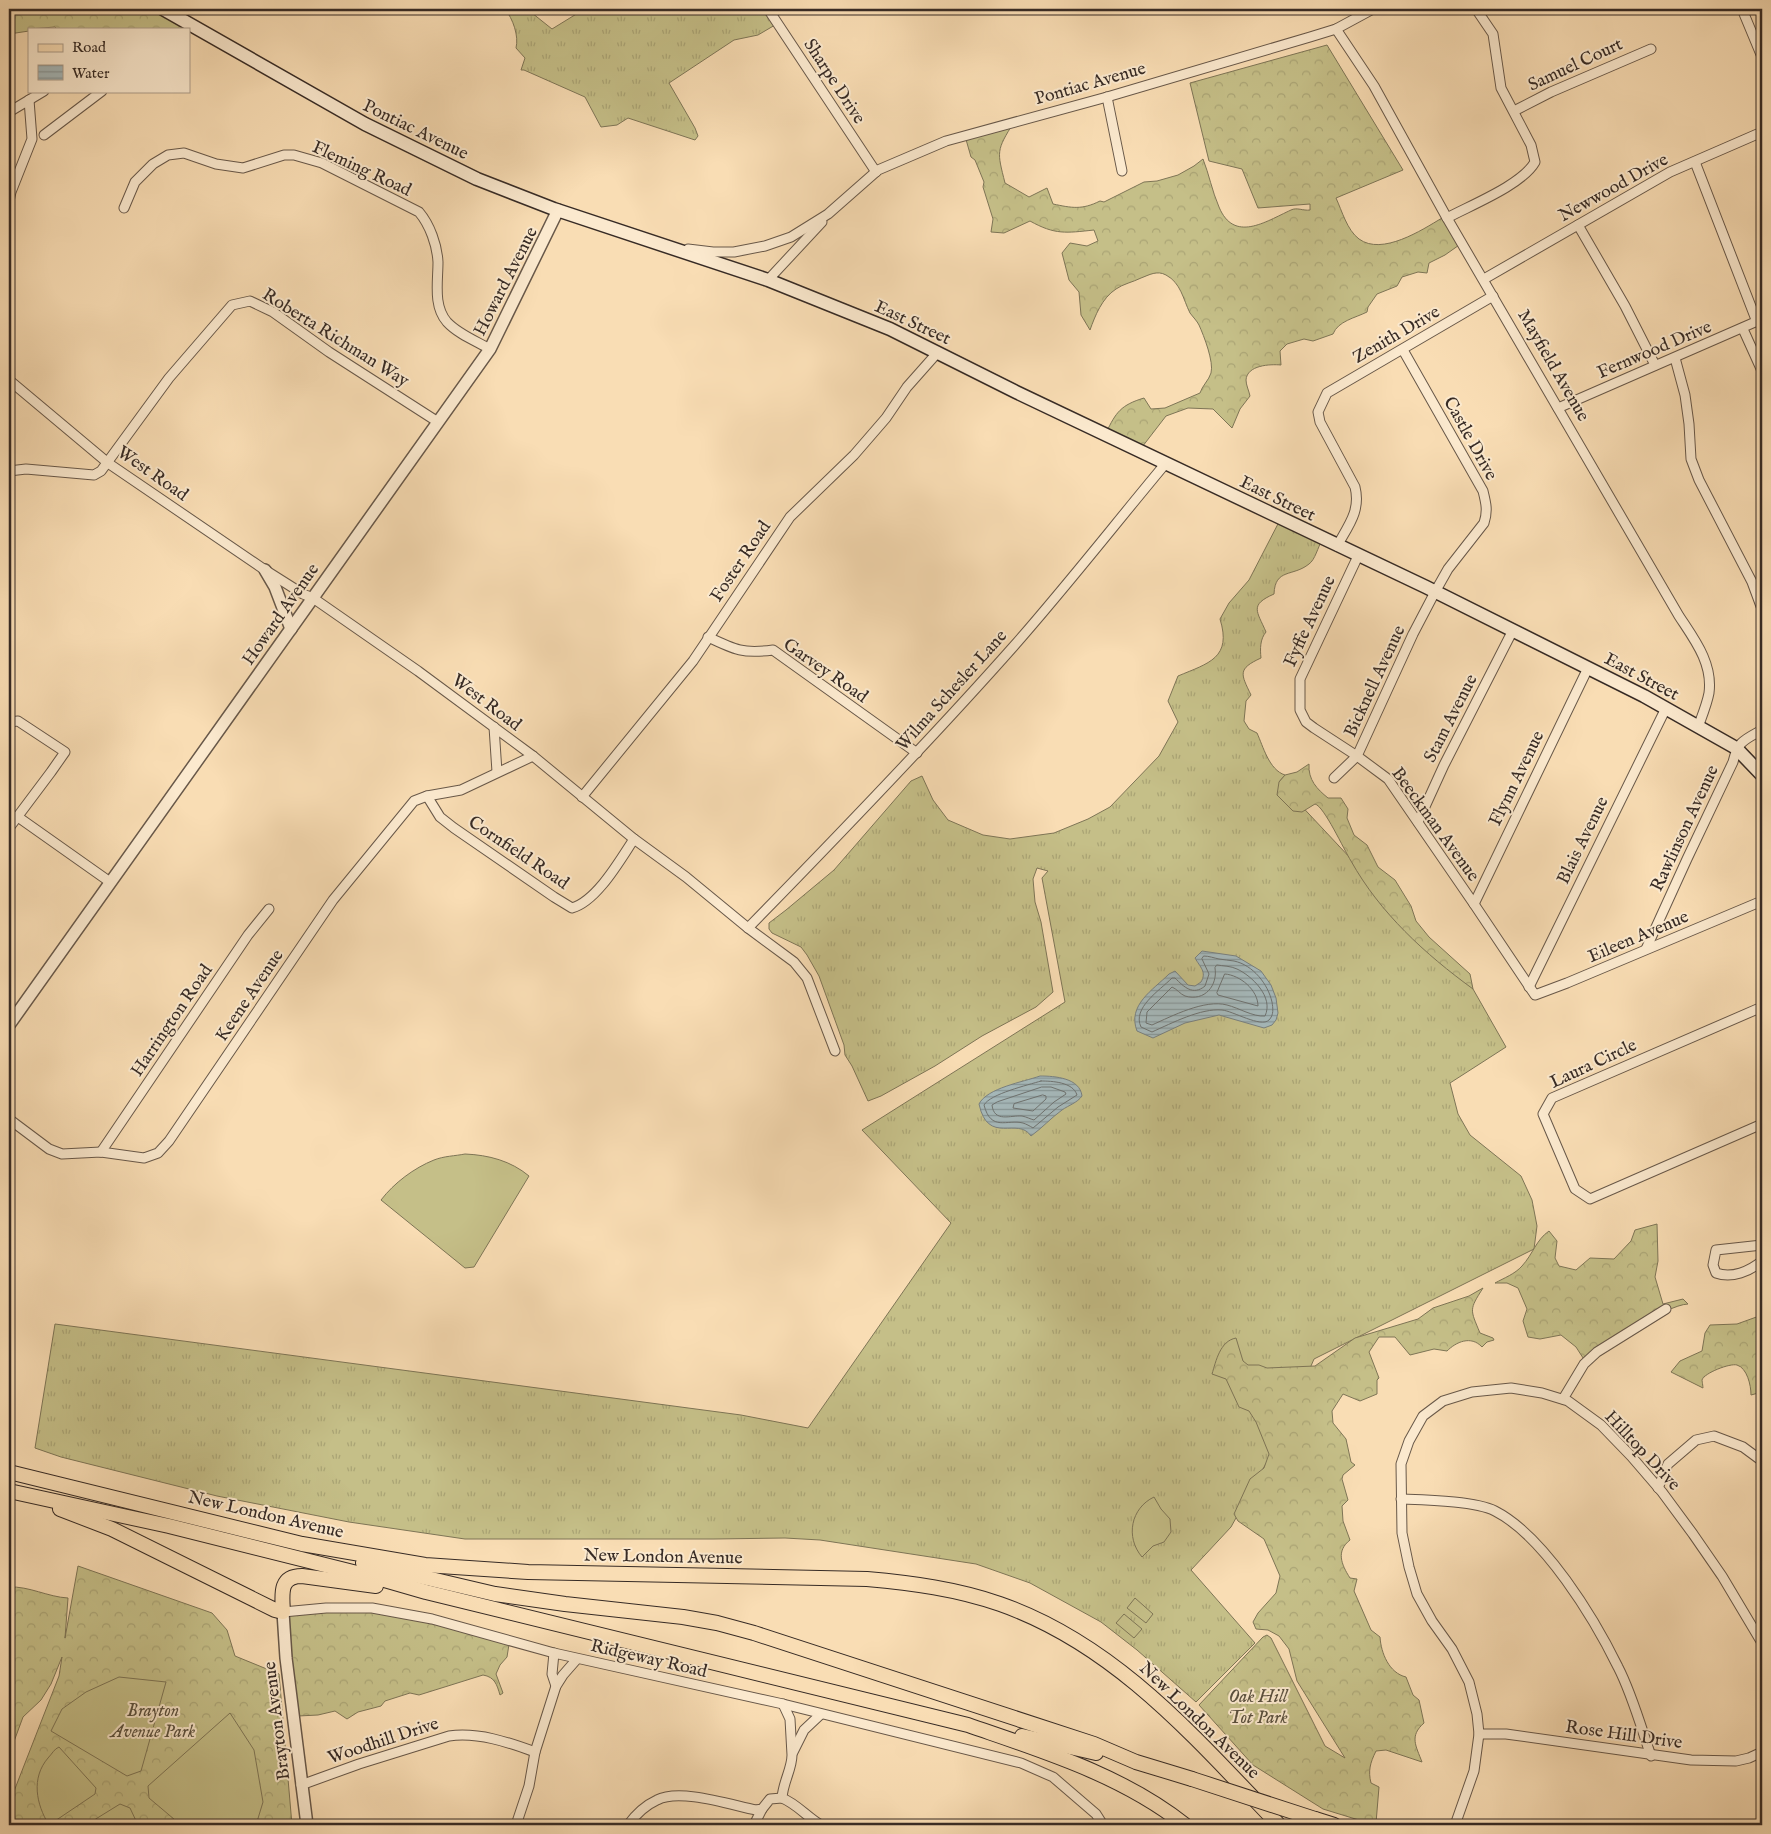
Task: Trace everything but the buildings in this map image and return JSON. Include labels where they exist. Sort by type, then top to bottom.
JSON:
[{"type":"main road","name":"Pontiac Avenue","points":[[163,9],[187,26],[324,102],[407,146],[477,179],[558,210],[768,280]]},
{"type":"main road","name":"East Street","points":[[768,280],[890,328],[1016,392],[1513,630],[1666,708],[1736,748]]},
{"type":"main road","points":[[1736,748],[1762,775]]},
{"type":"main road","name":"New London Avenue","points":[[9,1472],[302,1544],[416,1564],[528,1572],[866,1579],[921,1585],[975,1596],[1001,1604],[1047,1624],[1091,1649],[1126,1674],[1174,1717],[1280,1825]]},
{"type":"main road","name":"New London Avenue","points":[[9,1491],[169,1526],[426,1592],[968,1724],[1046,1752],[1109,1778],[1155,1804],[1185,1825]]},
{"type":"main road","points":[[24,1494],[112,1529],[271,1609],[283,1612],[283,1587],[294,1576],[426,1592]]},
{"type":"main road","points":[[302,1544],[348,1560],[495,1594],[565,1604],[666,1614],[716,1623],[764,1636],[1084,1741],[1136,1762]]},
{"type":"main road","points":[[968,1724],[1136,1762]]},
{"type":"main road","name":"New London Avenue","points":[[1136,1762],[1334,1825]]},
{"type":"street","name":"Sharpe Drive","points":[[768,9],[876,172]]},
{"type":"street","name":"Pontiac Avenue","points":[[669,247],[734,252],[765,246],[791,237],[828,214],[876,172],[904,158],[946,142],[1107,97],[1336,29],[1373,9]]},
{"type":"street","points":[[1447,218],[1505,188],[1530,171],[1535,162],[1531,145],[1501,88],[1493,34],[1476,9]]},
{"type":"street","points":[[1742,9],[1762,57]]},
{"type":"street","name":"Mayfield Avenue","points":[[1336,29],[1374,86],[1447,218],[1700,649],[1707,664],[1709,694],[1698,727]]},
{"type":"street","name":"Samuel Court","points":[[1514,111],[1609,66],[1651,49]]},
{"type":"street","points":[[9,112],[42,92]]},
{"type":"street","points":[[44,135],[101,92]]},
{"type":"street","points":[[1107,97],[1122,171]]},
{"type":"street","points":[[9,201],[32,139],[29,100]]},
{"type":"street","name":"Newwood Drive","points":[[1484,279],[1670,172],[1762,132]]},
{"type":"street","name":"Fleming Road","points":[[124,208],[135,182],[153,164],[168,155],[184,153],[216,164],[243,168],[284,155],[294,155],[316,161],[419,212],[426,220],[436,252],[438,302],[444,318],[454,329],[490,349]]},
{"type":"street","points":[[1695,162],[1760,320]]},
{"type":"street","name":"Howard Avenue","points":[[9,1025],[490,349],[558,210]]},
{"type":"street","name":"Pontiac Avenue","points":[[768,280],[820,226],[828,214]]},
{"type":"street","points":[[1578,225],[1625,306],[1655,365]]},
{"type":"street","name":"Zenith Drive","points":[[1337,546],[1357,508],[1358,499],[1355,487],[1320,422],[1318,412],[1327,393],[1493,296]]},
{"type":"street","name":"Roberta Richman Way","points":[[108,463],[169,378],[232,305],[250,301],[273,312],[329,352],[438,422]]},
{"type":"street","name":"Fernwood Drive","points":[[1558,408],[1760,320]]},
{"type":"street","points":[[1743,329],[1762,370]]},
{"type":"street","name":"Castle Drive","points":[[1403,350],[1484,491],[1486,502],[1487,514],[1484,522],[1448,569],[1435,592]]},
{"type":"street","name":"Foster Road","points":[[582,797],[693,661],[790,517],[854,455],[886,418],[907,387],[938,352]]},
{"type":"street","points":[[1675,358],[1685,395],[1691,459],[1699,480],[1752,582],[1762,609]]},
{"type":"street","name":"West Road","points":[[9,380],[108,463],[265,570],[303,594],[313,598],[494,727],[533,756],[634,839],[686,877],[748,928],[794,962],[802,970],[811,987],[835,1051]]},
{"type":"street","points":[[9,471],[26,469],[94,475],[101,471],[108,463]]},
{"type":"street","name":"Wilma Schesler Lane","points":[[748,928],[917,753],[1015,645],[1166,463]]},
{"type":"street","name":"Fyffe Avenue","points":[[1300,701],[1300,679],[1358,556]]},
{"type":"street","points":[[265,570],[276,587],[291,629]]},
{"type":"street","name":"Bicknell Avenue","points":[[1334,778],[1357,756],[1413,634],[1435,592]]},
{"type":"street","name":"Stam Avenue","points":[[1418,822],[1444,765],[1513,630]]},
{"type":"street","name":"Garvey Road","points":[[708,637],[734,650],[744,652],[773,650],[917,753]]},
{"type":"street","name":"Flynn Avenue","points":[[1474,904],[1588,668]]},
{"type":"street","name":"Beeckman Avenue","points":[[1300,701],[1300,710],[1306,722],[1388,779],[1529,987]]},
{"type":"street","name":"Blais Avenue","points":[[1529,987],[1666,708]]},
{"type":"street","points":[[9,722],[18,721],[65,752],[9,828]]},
{"type":"street","points":[[494,727],[497,772]]},
{"type":"street","points":[[1736,748],[1743,741],[1762,730]]},
{"type":"street","name":"Rawlinson Avenue","points":[[1646,949],[1734,762],[1736,748]]},
{"type":"street","name":"Keene Avenue","points":[[9,1119],[49,1149],[62,1154],[100,1152],[144,1158],[158,1153],[169,1141],[333,900],[400,816],[414,802],[427,796],[461,790],[533,756]]},
{"type":"street","name":"Cornfield Road","points":[[427,796],[440,817],[454,828],[572,908],[582,905],[592,897],[634,839]]},
{"type":"street","points":[[18,817],[110,882]]},
{"type":"street","name":"Eileen Avenue","points":[[1529,987],[1535,995],[1762,901]]},
{"type":"street","name":"Harrington Road","points":[[100,1152],[248,935],[269,909]]},
{"type":"street","name":"Laura Circle","points":[[1762,1007],[1552,1098],[1543,1114],[1575,1189],[1590,1199],[1762,1124]]},
{"type":"street","points":[[1762,1244],[1716,1250],[1713,1265],[1716,1274],[1723,1276],[1750,1270],[1762,1261]]},
{"type":"street","points":[[1563,1399],[1584,1364],[1597,1352],[1666,1309]]},
{"type":"street","name":"Hilltop Drive","points":[[1455,1825],[1474,1772],[1479,1734],[1477,1714],[1469,1682],[1452,1649],[1432,1621],[1418,1594],[1409,1566],[1402,1533],[1401,1499],[1402,1464],[1409,1441],[1423,1416],[1443,1401],[1472,1392],[1511,1388],[1542,1393],[1568,1401],[1601,1425],[1658,1488],[1722,1576],[1762,1643]]},
{"type":"street","points":[[1658,1488],[1668,1464],[1696,1440],[1714,1436],[1743,1447],[1762,1461]]},
{"type":"street","points":[[1401,1499],[1460,1503],[1493,1510],[1520,1526],[1559,1571],[1591,1618],[1619,1668],[1652,1756]]},
{"type":"street","name":"Ridgeway Road","points":[[283,1612],[326,1608],[372,1608],[432,1619],[577,1659],[784,1704],[1006,1759],[1021,1763],[1053,1777],[1096,1814],[1104,1825]]},
{"type":"street","name":"Brayton Avenue","points":[[283,1612],[285,1650],[307,1825]]},
{"type":"street","points":[[554,1653],[552,1674],[556,1686]]},
{"type":"street","points":[[516,1825],[528,1786],[535,1752],[556,1686],[577,1659]]},
{"type":"street","points":[[782,1798],[782,1786],[792,1760],[790,1719],[784,1704]]},
{"type":"street","points":[[792,1755],[804,1730],[821,1714]]},
{"type":"street","name":"Rose Hill Drive","points":[[1479,1734],[1506,1734],[1691,1760],[1736,1761],[1762,1752]]},
{"type":"street","name":"Woodhill Drive","points":[[301,1785],[359,1764],[449,1736],[462,1735],[505,1741],[535,1752]]},
{"type":"street","points":[[628,1825],[638,1812],[659,1798],[681,1796],[708,1799],[756,1810],[762,1809]]},
{"type":"street","points":[[754,1825],[762,1809],[770,1799],[782,1798],[792,1802],[811,1819],[821,1825]]},
{"type":"green space","points":[[9,9],[162,9],[186,26],[185,28],[28,28],[28,31],[9,34]]},
{"type":"green space","points":[[505,9],[527,9],[552,29],[578,13],[602,9],[767,9],[775,25],[758,35],[734,40],[669,83],[695,128],[698,136],[695,140],[628,118],[617,125],[601,127],[585,97],[521,70],[525,58],[516,48],[515,28]]},
{"type":"green space","points":[[1327,45],[1403,170],[1336,198],[1351,231],[1359,239],[1379,245],[1402,239],[1442,218],[1462,243],[1429,263],[1427,273],[1418,272],[1402,277],[1397,286],[1377,294],[1368,307],[1367,312],[1347,320],[1333,334],[1313,341],[1304,339],[1287,344],[1280,351],[1281,365],[1265,365],[1250,371],[1247,375],[1246,384],[1250,396],[1240,409],[1232,428],[1213,409],[1188,408],[1166,416],[1139,451],[1106,433],[1120,410],[1130,403],[1144,398],[1151,409],[1165,408],[1200,393],[1211,373],[1210,356],[1203,336],[1181,292],[1175,282],[1166,275],[1159,273],[1150,274],[1111,293],[1103,302],[1090,330],[1081,315],[1079,292],[1069,280],[1062,253],[1070,243],[1087,246],[1098,241],[1094,230],[1061,232],[1047,229],[1030,221],[1004,233],[991,232],[993,219],[983,187],[984,182],[975,160],[971,157],[965,136],[1014,122],[1004,139],[1000,151],[1000,164],[1005,183],[1029,197],[1047,188],[1053,204],[1071,207],[1082,207],[1100,201],[1104,202],[1144,182],[1157,181],[1178,175],[1203,159],[1219,207],[1225,218],[1233,224],[1242,227],[1261,224],[1293,209],[1310,210],[1310,204],[1258,208],[1242,169],[1209,161],[1190,83]]},
{"type":"green space","points":[[1280,520],[1322,540],[1311,562],[1303,568],[1281,577],[1275,586],[1274,594],[1258,605],[1258,614],[1266,632],[1261,644],[1261,658],[1248,665],[1243,673],[1251,695],[1246,701],[1244,721],[1249,729],[1257,733],[1271,763],[1279,772],[1285,775],[1279,782],[1473,989],[1506,1047],[1450,1083],[1458,1114],[1470,1135],[1521,1176],[1532,1200],[1537,1226],[1534,1249],[1314,1359],[1280,1438],[1231,1527],[1191,1570],[1255,1643],[1196,1702],[1137,1650],[1101,1622],[1030,1583],[976,1564],[820,1540],[785,1538],[465,1539],[349,1522],[217,1496],[61,1457],[35,1448],[55,1324],[741,1415],[808,1428],[951,1223],[862,1130],[1065,1002],[1042,878],[1048,871],[1037,868],[1033,879],[1035,902],[1041,922],[1053,992],[1036,1007],[982,1036],[935,1066],[881,1096],[868,1101],[845,1055],[844,1045],[819,976],[801,947],[772,933],[769,929],[769,923],[834,870],[911,781],[922,776],[933,800],[948,820],[983,835],[1010,839],[1054,833],[1088,819],[1110,807],[1159,756],[1178,722],[1168,701],[1178,676],[1208,663],[1220,651],[1223,643],[1223,632],[1220,619],[1229,603],[1249,580]]},
{"type":"green space","points":[[1309,764],[1310,775],[1314,784],[1328,798],[1341,798],[1348,809],[1347,818],[1354,835],[1367,845],[1378,867],[1395,880],[1411,906],[1416,921],[1429,937],[1470,974],[1473,989],[1421,947],[1390,915],[1363,880],[1319,807],[1315,804],[1302,812],[1293,811],[1277,795],[1279,782],[1285,775],[1297,772]]},
{"type":"green space","points":[[465,1154],[499,1160],[515,1166],[529,1176],[474,1267],[465,1268],[381,1200],[398,1182],[419,1167],[438,1159]]},
{"type":"green space","points":[[1657,1224],[1658,1261],[1655,1277],[1663,1304],[1683,1299],[1688,1304],[1665,1311],[1585,1361],[1576,1347],[1561,1335],[1540,1339],[1528,1337],[1523,1321],[1527,1309],[1518,1288],[1507,1283],[1495,1283],[1519,1269],[1549,1231],[1557,1241],[1555,1258],[1559,1266],[1576,1270],[1590,1258],[1614,1259],[1631,1241],[1635,1230]]},
{"type":"green space","name":"Oak Hill Tot Park","points":[[1483,1288],[1472,1310],[1480,1333],[1494,1340],[1487,1342],[1482,1347],[1473,1341],[1464,1341],[1447,1351],[1434,1349],[1410,1355],[1395,1337],[1379,1337],[1369,1352],[1379,1378],[1377,1380],[1377,1394],[1360,1401],[1343,1394],[1332,1411],[1333,1423],[1346,1439],[1351,1462],[1355,1465],[1343,1475],[1342,1479],[1348,1500],[1342,1506],[1343,1521],[1350,1540],[1341,1553],[1342,1563],[1350,1578],[1357,1579],[1354,1591],[1371,1630],[1380,1637],[1387,1662],[1400,1675],[1406,1677],[1413,1695],[1419,1700],[1424,1723],[1419,1728],[1415,1737],[1422,1762],[1386,1750],[1376,1751],[1371,1763],[1370,1775],[1371,1783],[1379,1787],[1376,1823],[1362,1821],[1323,1809],[1253,1765],[1199,1705],[1267,1635],[1271,1638],[1325,1746],[1345,1758],[1297,1681],[1289,1649],[1279,1636],[1268,1630],[1256,1629],[1253,1622],[1258,1613],[1276,1593],[1280,1576],[1264,1539],[1238,1521],[1234,1514],[1250,1479],[1264,1468],[1269,1454],[1256,1422],[1249,1411],[1239,1407],[1226,1379],[1212,1374],[1222,1347],[1236,1338],[1243,1361],[1248,1365],[1259,1365],[1267,1368],[1315,1366],[1355,1338],[1418,1319],[1433,1308],[1469,1296]]},
{"type":"green space","points":[[1762,1315],[1762,1392],[1751,1395],[1746,1373],[1737,1365],[1723,1367],[1707,1374],[1702,1380],[1703,1388],[1671,1372],[1680,1361],[1702,1351],[1705,1333],[1710,1325],[1737,1324]]},
{"type":"green space","points":[[1154,1497],[1170,1519],[1171,1532],[1164,1542],[1153,1546],[1142,1557],[1133,1541],[1133,1524],[1140,1508]]},
{"type":"green space","name":"Brayton Avenue Park","points":[[78,1566],[212,1613],[227,1630],[235,1656],[279,1674],[292,1825],[9,1825],[9,1804],[59,1676],[62,1657],[51,1684],[41,1700],[23,1717],[9,1755],[9,1587],[24,1588],[68,1598],[65,1638]]},
{"type":"green space","points":[[1135,1598],[1153,1614],[1146,1623],[1127,1608]]},
{"type":"green space","points":[[370,1608],[510,1638],[507,1657],[500,1665],[496,1674],[503,1693],[500,1695],[493,1680],[483,1675],[419,1695],[410,1693],[385,1701],[381,1706],[358,1712],[347,1719],[335,1711],[318,1715],[298,1716],[287,1609]]},
{"type":"green space","points":[[1124,1614],[1142,1629],[1134,1638],[1116,1623]]},
{"type":"green space","points":[[119,1677],[166,1682],[141,1771],[127,1776],[51,1731],[62,1709],[86,1692]]},
{"type":"green space","points":[[230,1713],[254,1750],[263,1802],[256,1825],[181,1825],[149,1798],[148,1786]]},
{"type":"green space","points":[[59,1747],[96,1788],[95,1794],[49,1825],[38,1800],[37,1782],[39,1774],[48,1758]]},
{"type":"green space","points":[[120,1804],[130,1808],[138,1825],[86,1825]]},
{"type":"water","points":[[1202,951],[1236,956],[1261,971],[1271,985],[1276,998],[1278,1013],[1272,1025],[1264,1028],[1219,1015],[1185,1023],[1153,1038],[1137,1031],[1135,1022],[1139,1006],[1149,992],[1169,974],[1175,971],[1188,985],[1195,986],[1201,982],[1203,972],[1195,958]]},
{"type":"water","points":[[1040,1076],[1066,1079],[1077,1085],[1082,1096],[1031,1136],[1019,1128],[996,1127],[989,1124],[983,1117],[979,1104],[983,1098],[1015,1083]]}]
